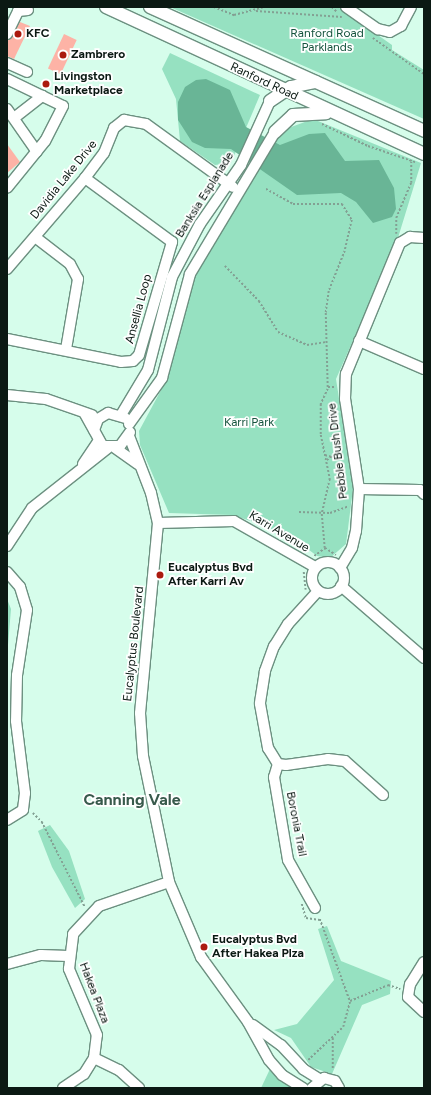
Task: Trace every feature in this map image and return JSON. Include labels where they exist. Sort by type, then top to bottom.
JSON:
[{"type":"main road","name":"Ranford Road","points":[[106,7],[282,91],[335,114],[421,159]]},
{"type":"main road","name":"Ranford Road","points":[[150,7],[424,131]]},
{"type":"main road","points":[[259,80],[271,100],[282,91],[315,82]]},
{"type":"main road","points":[[275,132],[293,115],[310,112],[335,114]]},
{"type":"street","points":[[346,7],[378,29],[390,32],[401,26],[411,7]]},
{"type":"street","points":[[7,34],[18,12],[28,10]]},
{"type":"street","points":[[7,63],[28,72]]},
{"type":"street","points":[[7,79],[63,106],[37,152],[7,188]]},
{"type":"street","points":[[14,118],[42,96]]},
{"type":"street","name":"Banksia Esplanade","points":[[121,415],[148,370],[172,277],[200,224],[241,165],[271,100]]},
{"type":"street","points":[[7,109],[37,152]]},
{"type":"street","name":"Davidia Lake Drive","points":[[7,269],[85,178],[104,153],[114,128],[129,118],[146,124],[239,191]]},
{"type":"street","points":[[7,395],[46,399],[85,414],[121,415],[129,424],[162,378],[190,274],[239,191],[253,172],[275,132]]},
{"type":"street","name":"Ansellia Loop","points":[[7,339],[66,349],[120,362],[136,359],[172,247],[167,236],[85,178]]},
{"type":"street","points":[[35,237],[70,264],[78,279],[66,349]]},
{"type":"street","points":[[400,243],[410,237],[424,238]]},
{"type":"street","name":"Pebble Bush Drive","points":[[340,568],[352,548],[359,489],[344,399],[346,374],[400,243]]},
{"type":"street","points":[[359,341],[424,369]]},
{"type":"street","points":[[85,414],[94,430],[98,442],[138,464]]},
{"type":"street","points":[[94,430],[103,415]]},
{"type":"street","name":"Eucalyptus Boulevard","points":[[129,424],[129,436],[138,464],[151,493],[158,523],[140,713],[144,763],[169,882],[201,957],[248,1022],[274,1066],[303,1088]]},
{"type":"street","points":[[7,546],[32,508],[78,471],[129,436]]},
{"type":"street","points":[[78,471],[98,442]]},
{"type":"street","points":[[359,489],[420,490],[424,494]]},
{"type":"street","name":"Karri Avenue","points":[[158,523],[234,521],[316,567]]},
{"type":"street","name":"Karri Avenue","points":[[318,591],[311,577],[316,567],[325,562],[340,568]]},
{"type":"street","points":[[340,568],[344,577],[341,586],[334,593],[318,591],[288,624],[274,646],[265,671],[260,704],[268,748],[278,764],[328,759],[345,761],[383,795]]},
{"type":"street","points":[[7,572],[20,588],[26,610],[12,675],[16,721],[26,793],[23,810],[7,820]]},
{"type":"street","points":[[341,586],[424,658]]},
{"type":"street","name":"Boronia Trail","points":[[278,764],[274,777],[288,860],[315,908]]},
{"type":"street","name":"Hakea Plaza","points":[[63,1088],[84,1074],[94,1058],[97,1035],[91,1014],[74,982],[68,956],[73,934],[90,913],[112,900],[169,882]]},
{"type":"street","points":[[7,964],[41,955],[68,956]]},
{"type":"street","points":[[424,962],[409,990],[408,997],[424,1012]]},
{"type":"street","name":"Eucalyptus Boulevard","points":[[248,1022],[281,1045],[303,1069],[320,1079],[331,1079],[339,1088]]},
{"type":"street","points":[[94,1058],[119,1070],[139,1088]]},
{"type":"street","points":[[312,1088],[320,1079]]},
{"type":"path","points":[[214,7],[234,15],[256,11],[343,17],[349,21]]},
{"type":"path","points":[[256,11],[264,7]]},
{"type":"path","points":[[368,34],[424,74]]},
{"type":"path","points":[[314,122],[412,161],[421,159]]},
{"type":"path","points":[[400,243],[394,225],[411,183],[412,161]]},
{"type":"path","points":[[266,189],[293,204],[342,204],[352,220],[345,251],[329,291],[326,342],[328,387],[321,404],[325,455],[330,479],[322,514],[324,548]]},
{"type":"path","points":[[225,266],[259,301],[278,332],[307,345],[326,342]]},
{"type":"path","points":[[328,387],[333,387]]},
{"type":"path","points":[[325,455],[336,456]]},
{"type":"path","points":[[326,461],[332,456]]},
{"type":"path","points":[[299,512],[322,514],[358,502]]},
{"type":"path","points":[[315,554],[324,548]]},
{"type":"path","points":[[324,548],[336,555]]},
{"type":"path","points":[[23,810],[33,812],[42,822],[72,887],[90,913]]},
{"type":"path","points":[[303,1069],[306,1062],[343,1027],[350,1001],[315,908]]},
{"type":"path","points":[[350,1001],[388,985],[409,990]]},
{"type":"path","points":[[333,1038],[333,1076]]},
{"type":"green space","name":"Ranford Road Parklands","points":[[170,7],[338,7],[392,45],[392,50],[424,70],[424,119]]},
{"type":"green space","points":[[170,53],[260,95],[231,163],[215,165],[180,141],[176,99],[162,69]]},
{"type":"green space","name":"Karri Park","points":[[313,119],[421,163],[397,241],[336,379],[353,489],[346,544],[330,558],[317,556],[300,543],[263,525],[232,515],[169,513],[140,445],[139,431],[167,379],[190,283],[267,150],[283,130]]},
{"type":"green space","points":[[7,599],[11,609],[7,657]]},
{"type":"green space","points":[[50,825],[69,851],[85,899],[75,908],[52,867],[38,831]]},
{"type":"green space","points":[[327,926],[341,961],[391,981],[390,994],[362,1005],[332,1074],[311,1067],[291,1038],[274,1030],[297,1024],[334,980],[318,929]]},
{"type":"green space","points":[[270,1069],[297,1088],[261,1088]]},
{"type":"shaded area","points":[[206,79],[230,90],[246,127],[280,145],[309,134],[325,133],[345,161],[379,160],[394,188],[396,209],[392,217],[373,223],[356,202],[341,193],[297,195],[231,149],[205,148],[192,142],[178,120],[178,102],[185,87],[196,80]]},
{"type":"building","name":"KFC","points":[[20,22],[30,26],[14,59],[7,56],[7,42]]},
{"type":"building","name":"Zambrero","points":[[64,34],[77,40],[61,74],[48,68]]},
{"type":"building","points":[[7,144],[20,162],[7,173]]},
{"type":"place","name":"KFC","points":[[18,34]]},
{"type":"place","name":"Zambrero","points":[[63,55]]},
{"type":"place","name":"Livingston Marketplace","points":[[46,84]]},
{"type":"place","name":"Eucalyptus Bvd After Karri Av","points":[[160,575]]},
{"type":"place","name":"Eucalyptus Bvd After Hakea Plza","points":[[204,947]]},
{"type":"district","name":"Canning Vale","points":[[132,800]]}]
